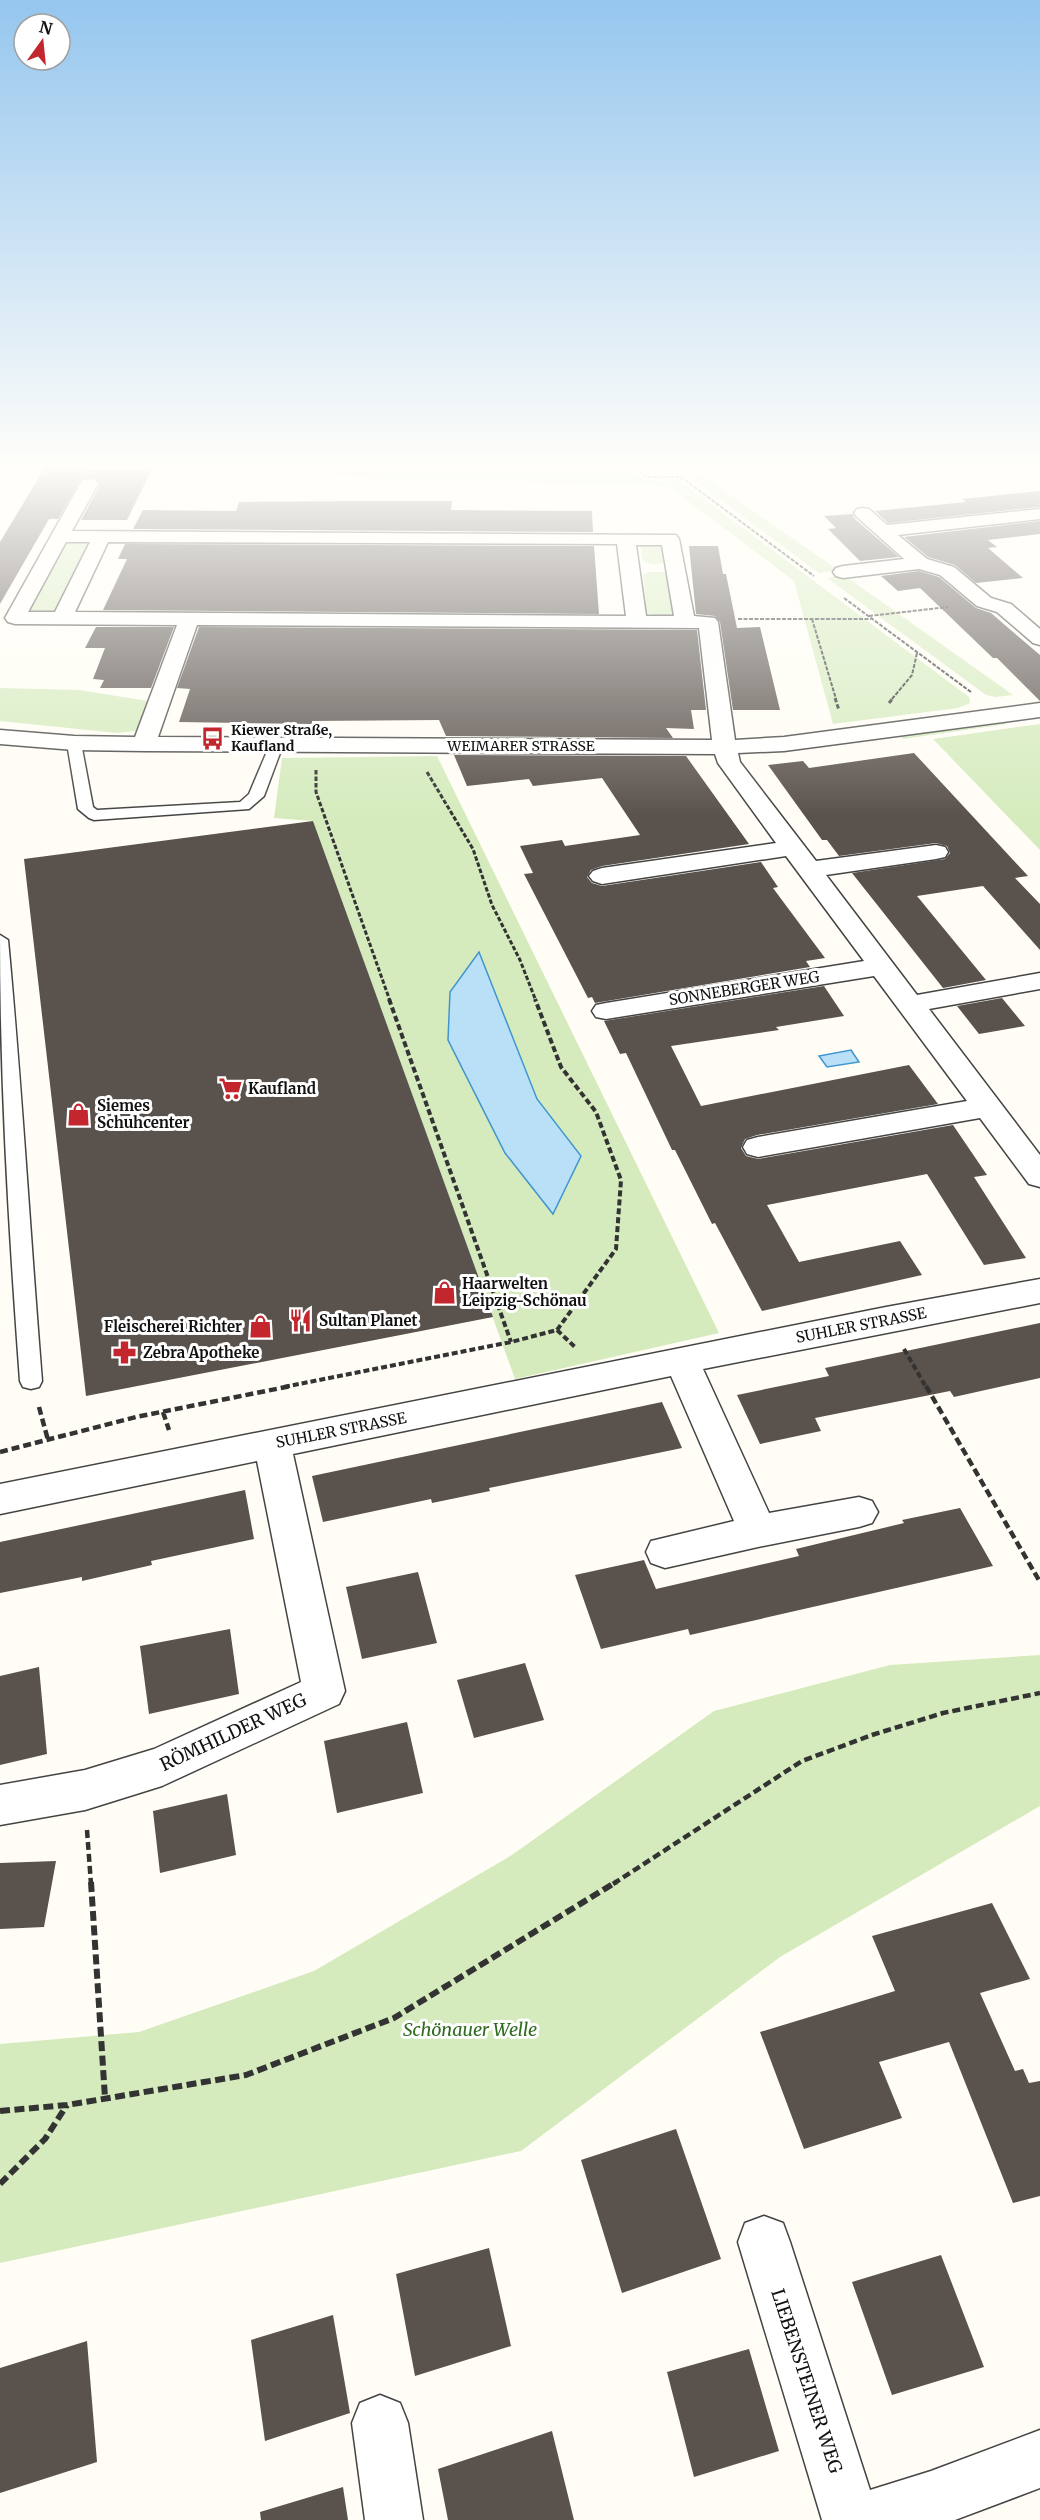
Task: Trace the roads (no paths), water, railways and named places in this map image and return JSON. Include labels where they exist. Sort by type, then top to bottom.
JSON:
[{"type":"street","points":[[35,582],[15,618],[471,621],[536,630],[637,622],[708,622],[724,747],[729,763],[1040,1177]]},
{"type":"street","points":[[62,619],[80,582]]},
{"type":"street","points":[[632,582],[637,622]]},
{"type":"street","points":[[678,582],[685,622]]},
{"type":"street","points":[[960,582],[984,602],[1004,608],[1040,639]]},
{"type":"street","points":[[144,744],[189,620]]},
{"type":"street","points":[[357,620],[355,636],[360,641]]},
{"type":"street","points":[[470,642],[471,621]]},
{"type":"street","name":"WEIMARER STRASSE","points":[[0,737],[74,743],[144,744],[724,747],[784,744],[1040,710]]},
{"type":"street","points":[[602,876],[792,848]]},
{"type":"street","points":[[808,870],[936,852]]},
{"type":"street","name":"SONNEBERGER WEG","points":[[606,1011],[883,966]]},
{"type":"street","points":[[911,1004],[1040,981]]},
{"type":"street","points":[[758,1147],[987,1107]]},
{"type":"street","name":"SUHLER STRASSE","points":[[0,1499],[886,1319],[1040,1290]]},
{"type":"street","points":[[682,1361],[758,1531]]},
{"type":"street","name":"RÖMHILDER WEG","points":[[0,1805],[85,1790],[162,1766],[324,1691],[272,1443]]},
{"type":"street","points":[[665,1552],[859,1512]]},
{"type":"street","name":"LIEBENSTEINER WEG","points":[[764,2242],[851,2520]]},
{"type":"street","points":[[380,2423],[394,2520]]},
{"type":"street","points":[[867,2520],[934,2510],[1040,2459]]},
{"type":"lane","points":[[74,743],[86,809],[94,815],[244,806],[256,796],[276,745]]},
{"type":"lane","points":[[0,940],[10,1056],[9,1201],[31,1381]]},
{"type":"water","points":[[479,952],[537,1099],[581,1156],[553,1214],[505,1153],[448,1040],[450,992]]},
{"type":"water","points":[[851,1050],[859,1062],[827,1067],[819,1056]]},
{"type":"place","name":"Kiewer Straße, Kaufland","points":[[213,738]]},
{"type":"place","name":"Kaufland","points":[[230,1088]]},
{"type":"place","name":"Siemes Schuhcenter","points":[[79,1114]]},
{"type":"place","name":"Haarwelten Leipzig-Schönau","points":[[444,1292]]},
{"type":"place","name":"Sultan Planet","points":[[301,1320]]},
{"type":"place","name":"Fleischerei Richter","points":[[260,1326]]},
{"type":"place","name":"Zebra Apotheke","points":[[125,1352]]},
{"type":"park label","name":"Schönauer Welle","points":[[470,2029]]}]
